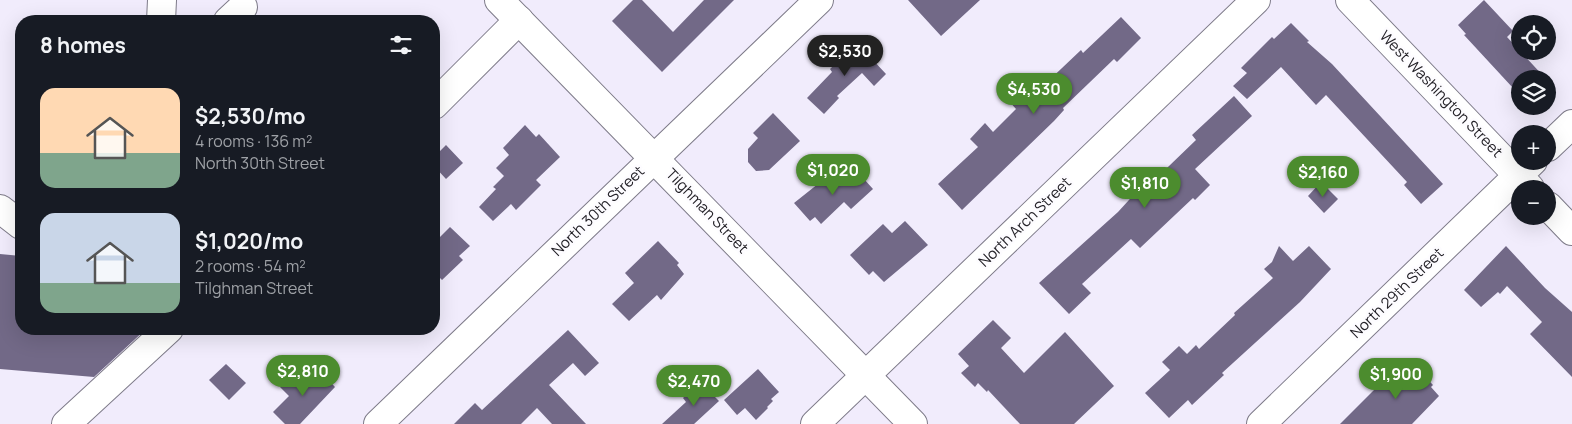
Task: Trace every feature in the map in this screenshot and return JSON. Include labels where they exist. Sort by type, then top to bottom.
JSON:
[{"type":"street","points":[[161,15],[162,0]]},
{"type":"street","name":"Tilghman Street","points":[[499,0],[913,424]]},
{"type":"street","name":"North 30th Street","points":[[378,424],[819,0]]},
{"type":"street","name":"North Arch Street","points":[[815,424],[1256,0]]},
{"type":"street","name":"West Washington Street","points":[[1350,0],[1528,175]]},
{"type":"street","points":[[440,99],[518,20]]},
{"type":"street","points":[[1556,140],[1572,124]]},
{"type":"street","name":"North 29th Street","points":[[1261,424],[1528,175]]},
{"type":"street","points":[[0,209],[15,220]]},
{"type":"street","points":[[1556,214],[1572,231]]},
{"type":"street","points":[[66,424],[162,335]]},
{"type":"building","points":[[633,0],[642,0],[673,32],[704,0],[734,0],[662,72],[612,21]]},
{"type":"building","points":[[908,0],[980,0],[941,36]]},
{"type":"building","points":[[1484,0],[1511,29],[1511,33],[1507,37],[1511,41],[1511,60],[1528,60],[1538,70],[1511,70],[1511,86],[1464,35],[1466,34],[1458,25]]},
{"type":"building","points":[[1121,17],[1141,38],[1117,62],[1114,59],[1063,108],[1064,110],[1054,121],[962,210],[938,184],[978,147],[970,139],[985,123],[993,132],[1016,109],[1008,100],[1033,76],[1043,86],[1081,50],[1083,53]]},
{"type":"building","points":[[1291,23],[1309,41],[1307,42],[1332,64],[1443,184],[1421,204],[1404,185],[1407,182],[1326,95],[1316,105],[1281,67],[1247,99],[1233,86],[1247,73],[1241,68],[1272,37],[1274,39]]},
{"type":"building","points":[[857,43],[886,74],[874,86],[862,73],[837,96],[839,98],[824,114],[807,98],[832,72],[830,69]]},
{"type":"building","points":[[1234,96],[1252,116],[1195,169],[1210,185],[1195,200],[1193,198],[1140,248],[1131,239],[1082,284],[1091,293],[1069,314],[1039,283],[1118,212],[1139,189],[1142,192],[1196,140],[1192,135]]},
{"type":"building","points":[[773,113],[800,141],[769,170],[756,171],[748,162],[748,149],[758,138],[753,133]]},
{"type":"building","points":[[525,125],[536,137],[539,134],[560,157],[536,180],[541,185],[516,210],[511,204],[493,221],[479,207],[496,189],[493,187],[504,176],[496,168],[509,155],[503,148]]},
{"type":"building","points":[[446,145],[463,163],[446,179],[440,172],[440,151]]},
{"type":"building","points":[[854,168],[873,189],[851,209],[844,202],[821,224],[815,217],[810,221],[794,203],[833,172],[840,181]]},
{"type":"building","points":[[1321,182],[1338,199],[1324,213],[1308,196]]},
{"type":"building","points":[[905,221],[928,245],[884,282],[873,271],[869,275],[850,255],[883,224],[892,233]]},
{"type":"building","points":[[450,227],[470,246],[459,256],[463,260],[442,280],[440,278],[440,237]]},
{"type":"building","points":[[658,241],[679,263],[677,265],[684,274],[661,300],[657,295],[629,321],[612,304],[634,283],[625,273]]},
{"type":"building","points":[[1279,246],[1293,261],[1309,246],[1331,269],[1300,302],[1222,373],[1224,375],[1192,405],[1188,400],[1169,418],[1145,393],[1170,370],[1162,362],[1179,346],[1187,354],[1196,345],[1199,349],[1235,315],[1234,313],[1273,278],[1264,269],[1272,262]]},
{"type":"building","points":[[1506,246],[1545,288],[1572,312],[1572,377],[1530,334],[1542,322],[1507,286],[1500,294],[1498,292],[1481,307],[1464,290]]},
{"type":"building","points":[[0,254],[15,255],[15,335],[140,335],[94,377],[0,369]]},
{"type":"building","points":[[993,320],[1011,338],[1001,348],[1024,373],[1065,332],[1114,386],[1074,424],[1020,424],[988,390],[987,392],[978,383],[975,387],[961,373],[969,366],[958,354]]},
{"type":"building","points":[[568,330],[599,363],[585,376],[573,363],[549,385],[586,424],[552,424],[537,408],[521,424],[454,424],[475,403],[482,410]]},
{"type":"building","points":[[1410,361],[1433,385],[1431,387],[1439,396],[1412,424],[1340,424],[1393,371],[1396,374]]},
{"type":"building","points":[[226,364],[246,383],[229,400],[209,380]]},
{"type":"building","points":[[317,368],[335,387],[300,424],[285,424],[273,412],[289,396],[280,387],[297,371],[305,379]]},
{"type":"building","points":[[758,369],[779,392],[771,399],[773,401],[768,408],[756,420],[745,408],[737,415],[724,400]]},
{"type":"building","points":[[700,382],[719,401],[694,424],[662,424],[686,402],[683,398]]}]
